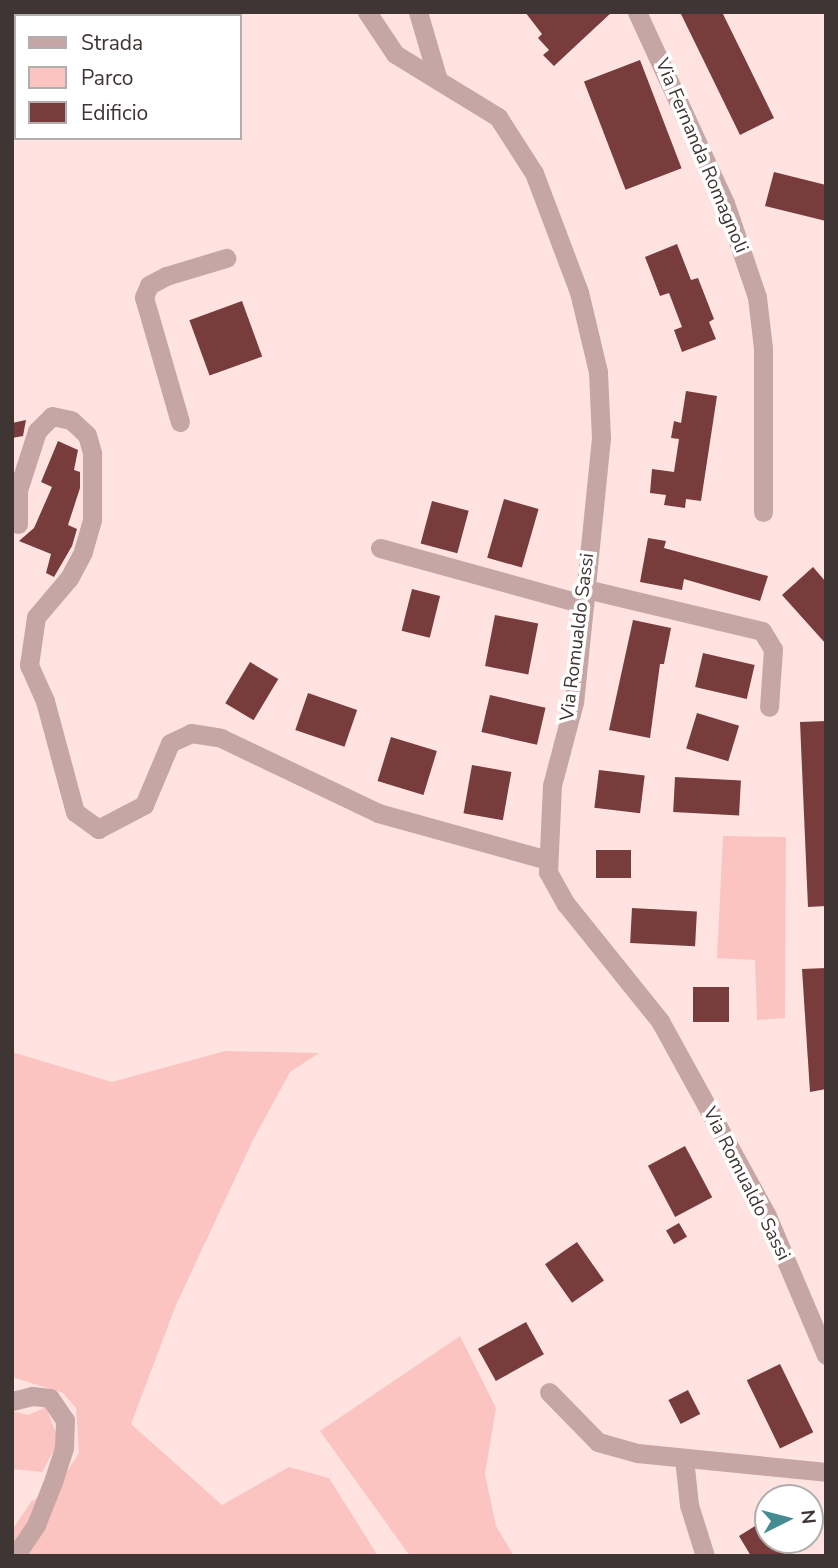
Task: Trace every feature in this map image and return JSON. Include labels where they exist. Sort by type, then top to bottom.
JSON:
[{"type":"street","name":"Via Romualdo Sassi","points":[[367,12],[395,54],[498,117],[534,173],[579,292],[598,372],[601,439],[574,702],[552,785],[548,872],[566,904],[660,1021],[767,1216],[826,1355]]},
{"type":"street","points":[[418,12],[438,80]]},
{"type":"street","name":"Via Fernanda Romagnoli","points":[[637,12],[725,203],[757,297],[763,348],[764,512]]},
{"type":"street","points":[[180,422],[144,297],[149,285],[166,276],[226,258]]},
{"type":"street","points":[[18,524],[18,490],[37,431],[52,416],[71,420],[86,435],[92,453],[92,520],[83,552],[69,578],[36,617],[29,665],[45,701],[75,812],[98,829],[145,805],[170,743],[191,733],[222,738],[378,813],[548,860]]},
{"type":"street","points":[[380,548],[585,597],[762,631],[773,649],[769,706]]},
{"type":"street","points":[[549,1392],[598,1442],[637,1453],[826,1472]]},
{"type":"street","points":[[12,1401],[32,1396],[50,1398],[65,1420],[64,1448],[54,1479],[36,1525],[15,1556]]},
{"type":"street","points":[[684,1458],[689,1505],[705,1556]]},
{"type":"green space","points":[[723,836],[786,837],[785,1018],[757,1020],[755,960],[717,958]]},
{"type":"green space","points":[[225,1051],[319,1053],[290,1072],[254,1138],[176,1305],[131,1424],[222,1505],[289,1467],[329,1478],[378,1556],[12,1556],[12,1530],[31,1502],[60,1482],[79,1453],[76,1408],[63,1393],[12,1377],[12,1052],[112,1082]]},
{"type":"green space","points":[[460,1336],[496,1408],[485,1474],[496,1526],[514,1556],[410,1556],[320,1431]]},
{"type":"green space","points":[[46,1407],[59,1441],[42,1472],[12,1469],[12,1411],[28,1415]]},
{"type":"building","points":[[525,12],[612,12],[554,66],[543,55],[549,50],[538,38],[542,34]]},
{"type":"building","points":[[680,12],[722,12],[774,118],[740,135]]},
{"type":"building","points":[[640,60],[682,168],[626,190],[584,82]]},
{"type":"building","points":[[774,172],[826,185],[826,221],[765,206]]},
{"type":"building","points":[[677,244],[691,280],[698,278],[714,319],[709,322],[716,339],[682,352],[674,330],[682,327],[669,293],[660,296],[645,257]]},
{"type":"building","points":[[242,301],[262,356],[210,376],[189,320]]},
{"type":"building","points":[[686,391],[717,396],[701,501],[686,499],[685,508],[664,505],[666,495],[650,493],[652,469],[674,472],[679,439],[671,438],[674,421],[681,423]]},
{"type":"building","points":[[26,420],[23,436],[12,438],[12,423]]},
{"type":"building","points":[[58,441],[78,450],[74,470],[80,472],[80,488],[68,525],[77,529],[72,546],[54,577],[46,573],[51,554],[19,541],[34,528],[52,487],[41,482]]},
{"type":"building","points":[[504,499],[539,509],[522,568],[487,558]]},
{"type":"building","points":[[432,501],[469,511],[457,553],[421,544]]},
{"type":"building","points":[[648,538],[666,541],[664,548],[768,576],[760,601],[684,579],[682,590],[640,582]]},
{"type":"building","points":[[813,567],[826,582],[826,644],[782,595]]},
{"type":"building","points":[[412,589],[440,596],[430,638],[402,631]]},
{"type":"building","points":[[495,615],[538,623],[528,674],[485,666]]},
{"type":"building","points":[[633,620],[671,628],[664,664],[660,664],[650,738],[609,730]]},
{"type":"building","points":[[703,653],[755,665],[747,699],[695,687]]},
{"type":"building","points":[[250,662],[278,679],[254,720],[225,703]]},
{"type":"building","points":[[308,693],[357,710],[344,747],[295,730]]},
{"type":"building","points":[[490,695],[546,708],[537,745],[481,732]]},
{"type":"building","points":[[697,713],[739,726],[728,761],[686,748]]},
{"type":"building","points":[[826,721],[826,906],[808,907],[800,722]]},
{"type":"building","points":[[391,737],[437,751],[423,795],[378,781]]},
{"type":"building","points":[[472,765],[511,772],[503,820],[463,813]]},
{"type":"building","points":[[599,770],[645,776],[640,813],[594,808]]},
{"type":"building","points":[[675,777],[741,780],[739,815],[673,812]]},
{"type":"building","points":[[596,850],[631,850],[631,878],[596,878]]},
{"type":"building","points":[[632,908],[697,911],[695,946],[630,943]]},
{"type":"building","points":[[826,968],[826,1089],[810,1092],[802,969]]},
{"type":"building","points":[[693,987],[729,987],[729,1022],[693,1022]]},
{"type":"building","points":[[685,1146],[712,1197],[675,1217],[648,1166]]},
{"type":"building","points":[[679,1223],[687,1237],[674,1244],[666,1230]]},
{"type":"building","points":[[577,1242],[604,1281],[572,1303],[545,1264]]},
{"type":"building","points":[[526,1322],[544,1354],[496,1381],[478,1349]]},
{"type":"building","points":[[780,1364],[813,1432],[780,1449],[747,1380]]},
{"type":"building","points":[[688,1390],[700,1414],[681,1424],[668,1400]]},
{"type":"building","points":[[754,1527],[754,1554],[786,1556],[751,1556],[739,1536]]}]
